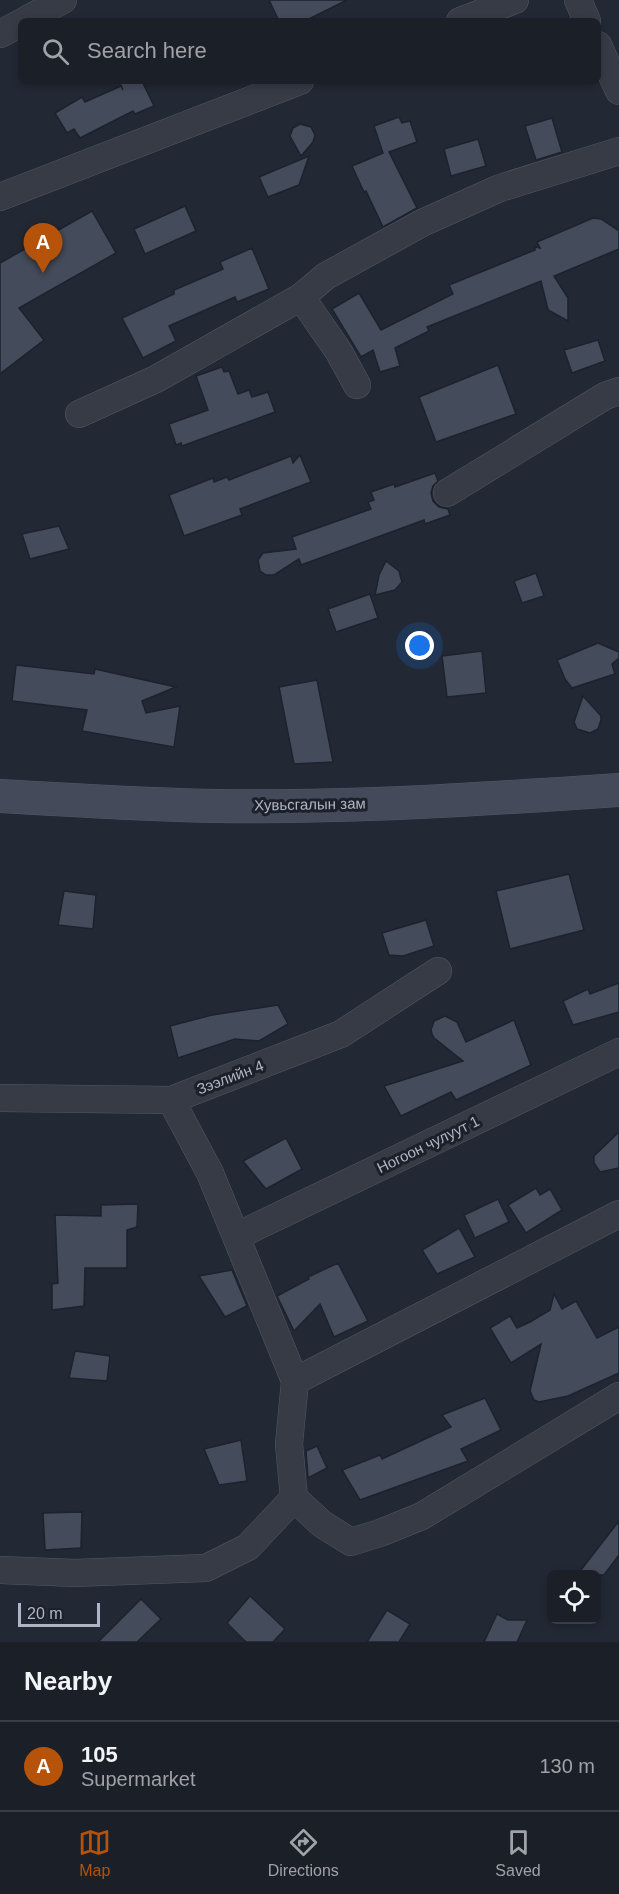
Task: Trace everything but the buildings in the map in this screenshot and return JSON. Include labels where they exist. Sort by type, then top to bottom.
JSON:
[{"type":"main road","name":"Хувьсгалын зам","points":[[0,796],[101,802],[241,806],[497,798],[619,790]]},
{"type":"street","points":[[29,18],[63,0]]},
{"type":"street","points":[[467,18],[515,0]]},
{"type":"street","points":[[578,0],[586,18]]},
{"type":"street","points":[[0,34],[18,24]]},
{"type":"street","points":[[601,52],[619,91]]},
{"type":"street","points":[[0,197],[292,84]]},
{"type":"street","points":[[79,414],[156,379],[301,297],[326,276],[422,223],[500,188],[619,151]]},
{"type":"street","points":[[301,297],[339,352],[357,385]]},
{"type":"street","points":[[447,493],[605,396],[619,391]]},
{"type":"street","name":"Зээлийн 4","points":[[0,1098],[171,1100],[341,1034],[438,971]]},
{"type":"street","name":"Ногоон чулуут 1","points":[[237,1236],[619,1052]]},
{"type":"street","points":[[171,1100],[210,1173],[295,1381],[289,1444],[294,1498],[322,1524],[351,1542],[422,1516],[619,1396]]},
{"type":"street","points":[[295,1381],[619,1214]]},
{"type":"street","points":[[0,1570],[75,1573],[206,1568],[248,1547],[294,1498]]},
{"type":"place","name":"105","points":[[43,273]]}]
